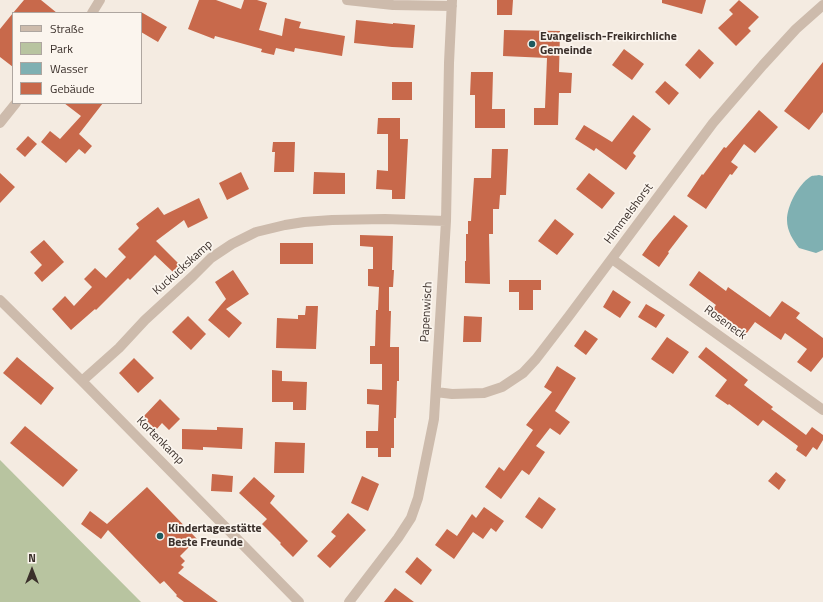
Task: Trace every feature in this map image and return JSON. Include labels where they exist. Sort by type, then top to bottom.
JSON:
[{"type":"street","points":[[93,12],[100,0]]},
{"type":"street","points":[[347,0],[393,5],[452,3]]},
{"type":"street","name":"Papenwisch","points":[[349,602],[398,538],[411,518],[418,498],[432,426],[436,392],[446,221],[452,3]]},
{"type":"street","name":"Himmelshorst","points":[[436,392],[452,394],[484,393],[502,387],[523,373],[536,359],[713,123],[796,29],[823,5]]},
{"type":"street","points":[[0,123],[15,104]]},
{"type":"street","name":"Kuckuckskamp","points":[[82,381],[119,348],[145,320],[211,258],[232,244],[256,232],[311,221],[385,219],[446,221]]},
{"type":"street","name":"Roseneck","points":[[612,258],[823,410]]},
{"type":"street","name":"Kortenkamp","points":[[0,300],[300,602]]},
{"type":"green space","points":[[0,460],[141,602],[0,602]]},
{"type":"water","points":[[811,176],[823,176],[823,250],[816,253],[799,248],[789,232],[787,214],[791,202],[801,185]]},
{"type":"building","points":[[24,0],[41,0],[56,12],[14,12]]},
{"type":"building","points":[[199,0],[216,0],[241,9],[244,0],[257,0],[267,3],[259,30],[282,36],[285,18],[301,22],[299,28],[345,36],[342,56],[295,48],[294,52],[276,48],[274,55],[261,52],[262,49],[215,36],[214,39],[188,29]]},
{"type":"building","points":[[497,0],[513,0],[512,15],[497,15]]},
{"type":"building","points":[[662,0],[706,0],[702,14],[662,3]]},
{"type":"building","points":[[739,0],[759,17],[748,28],[751,31],[736,46],[718,28],[733,14],[729,10]]},
{"type":"building","points":[[142,13],[167,27],[158,42],[142,33]]},
{"type":"building","points":[[12,14],[12,66],[0,57],[0,29]]},
{"type":"building","points":[[356,20],[415,25],[413,48],[354,43]]},
{"type":"building","points":[[504,30],[560,31],[559,72],[572,73],[571,93],[559,93],[558,125],[534,125],[534,108],[545,108],[547,58],[503,56]]},
{"type":"building","points":[[624,49],[644,64],[632,80],[612,65]]},
{"type":"building","points":[[699,49],[714,63],[700,79],[685,65]]},
{"type":"building","points":[[823,62],[823,112],[809,130],[784,111]]},
{"type":"building","points":[[471,72],[493,72],[492,109],[505,109],[505,128],[475,128],[475,95],[470,95]]},
{"type":"building","points":[[665,81],[679,93],[669,105],[655,92]]},
{"type":"building","points":[[392,82],[412,82],[412,100],[392,100]]},
{"type":"building","points":[[65,104],[102,104],[79,134],[92,146],[85,154],[79,149],[66,163],[41,142],[50,131],[60,139],[81,116]]},
{"type":"building","points":[[759,110],[778,127],[755,153],[744,144],[731,162],[738,167],[732,175],[730,174],[706,209],[687,196],[702,174],[703,175],[724,147],[726,148]]},
{"type":"building","points":[[633,115],[651,129],[633,153],[636,156],[626,170],[596,148],[594,151],[575,139],[584,125],[612,142]]},
{"type":"building","points":[[378,118],[400,118],[400,139],[408,139],[405,199],[392,199],[392,190],[376,189],[377,170],[388,171],[388,134],[377,134]]},
{"type":"building","points":[[28,136],[37,144],[25,157],[16,149]]},
{"type":"building","points":[[273,142],[295,142],[294,172],[274,172],[275,152],[272,152]]},
{"type":"building","points":[[492,149],[508,149],[506,195],[500,195],[499,209],[493,209],[493,234],[489,234],[490,284],[465,283],[466,234],[468,234],[468,221],[471,221],[474,178],[491,178]]},
{"type":"building","points":[[241,172],[249,189],[227,200],[219,183]]},
{"type":"building","points":[[314,172],[345,173],[345,194],[313,194]]},
{"type":"building","points":[[0,173],[15,187],[0,203]]},
{"type":"building","points":[[589,173],[615,193],[602,209],[576,189]]},
{"type":"building","points":[[199,198],[208,218],[188,228],[184,220],[156,241],[180,265],[173,272],[155,255],[130,280],[128,278],[96,310],[95,309],[71,330],[52,309],[65,296],[74,306],[92,287],[84,279],[95,268],[106,278],[126,257],[118,249],[139,228],[136,224],[158,207],[164,215]]},
{"type":"building","points":[[674,215],[688,226],[668,252],[669,253],[659,267],[642,255]]},
{"type":"building","points":[[555,219],[574,234],[557,255],[538,241]]},
{"type":"building","points":[[360,235],[393,236],[393,287],[389,287],[389,311],[391,311],[390,347],[399,347],[399,381],[397,381],[396,418],[394,418],[394,448],[391,448],[391,457],[378,457],[378,448],[366,448],[366,431],[378,431],[379,405],[367,404],[367,389],[382,390],[382,364],[370,364],[370,346],[375,346],[376,310],[378,310],[379,287],[368,286],[368,269],[373,269],[373,247],[360,246]]},
{"type":"building","points":[[44,240],[64,262],[42,282],[34,273],[42,265],[30,252]]},
{"type":"building","points":[[280,243],[313,243],[313,264],[280,264]]},
{"type":"building","points":[[233,270],[249,294],[226,309],[242,323],[229,338],[208,320],[226,299],[215,282]]},
{"type":"building","points":[[699,271],[726,291],[728,287],[770,317],[782,301],[800,313],[796,318],[823,338],[823,357],[811,372],[797,362],[807,349],[785,333],[781,340],[755,322],[746,334],[713,309],[716,305],[689,285]]},
{"type":"building","points":[[509,280],[541,280],[541,290],[533,290],[533,310],[519,310],[519,292],[509,292]]},
{"type":"building","points":[[613,290],[631,302],[620,318],[603,307]]},
{"type":"building","points":[[646,304],[665,315],[656,328],[638,317]]},
{"type":"building","points":[[306,306],[318,306],[316,349],[276,348],[277,318],[298,319],[298,315],[305,315]]},
{"type":"building","points":[[188,316],[206,334],[191,350],[172,332]]},
{"type":"building","points":[[464,316],[482,317],[481,342],[463,342]]},
{"type":"building","points":[[585,330],[598,339],[586,355],[574,346]]},
{"type":"building","points":[[667,337],[689,352],[673,374],[651,359]]},
{"type":"building","points":[[706,347],[748,380],[744,385],[773,407],[771,409],[806,435],[812,427],[823,435],[823,440],[817,450],[813,447],[806,457],[796,450],[798,446],[763,420],[758,426],[729,404],[728,405],[715,396],[727,380],[698,357]]},
{"type":"building","points":[[17,357],[54,388],[41,405],[3,373]]},
{"type":"building","points":[[134,358],[154,378],[138,393],[119,373]]},
{"type":"building","points":[[557,366],[576,378],[555,411],[570,422],[560,435],[550,428],[536,446],[545,452],[529,475],[522,470],[501,499],[485,487],[499,467],[504,471],[533,430],[526,425],[552,392],[544,387]]},
{"type":"building","points":[[272,370],[282,371],[282,381],[307,382],[306,410],[293,410],[293,402],[272,402]]},
{"type":"building","points":[[160,399],[180,419],[169,430],[162,423],[156,430],[143,417]]},
{"type":"building","points":[[25,426],[78,470],[63,487],[10,443]]},
{"type":"building","points":[[217,427],[243,428],[242,449],[203,447],[203,450],[182,449],[182,429],[217,430]]},
{"type":"building","points":[[275,442],[305,443],[304,473],[274,473]]},
{"type":"building","points":[[776,472],[786,480],[779,490],[768,481]]},
{"type":"building","points":[[212,474],[233,476],[232,492],[211,491]]},
{"type":"building","points":[[362,476],[379,484],[368,511],[351,503]]},
{"type":"building","points":[[254,477],[275,496],[270,503],[308,541],[293,557],[262,524],[267,519],[239,493]]},
{"type":"building","name":"Kindertagesstätte Beste Freunde","points":[[147,487],[197,539],[180,556],[185,561],[181,565],[184,567],[178,573],[218,602],[184,602],[176,596],[177,595],[164,581],[160,584],[108,530],[101,539],[81,524],[90,511],[107,524]]},
{"type":"building","points":[[539,497],[556,509],[542,529],[525,517]]},
{"type":"building","points":[[484,507],[504,521],[496,532],[491,528],[483,539],[473,532],[454,559],[435,545],[447,529],[457,536],[472,514],[476,518]]},
{"type":"building","points":[[348,513],[366,530],[330,568],[317,556],[336,536],[331,532]]},
{"type":"building","points":[[417,557],[432,570],[421,585],[405,572]]},
{"type":"building","points":[[395,588],[414,602],[384,602]]},
{"type":"place","name":"Evangelisch-Freikirchliche Gemeinde","points":[[532,44]]},
{"type":"place","name":"Kindertagesstätte Beste Freunde","points":[[160,536]]}]
